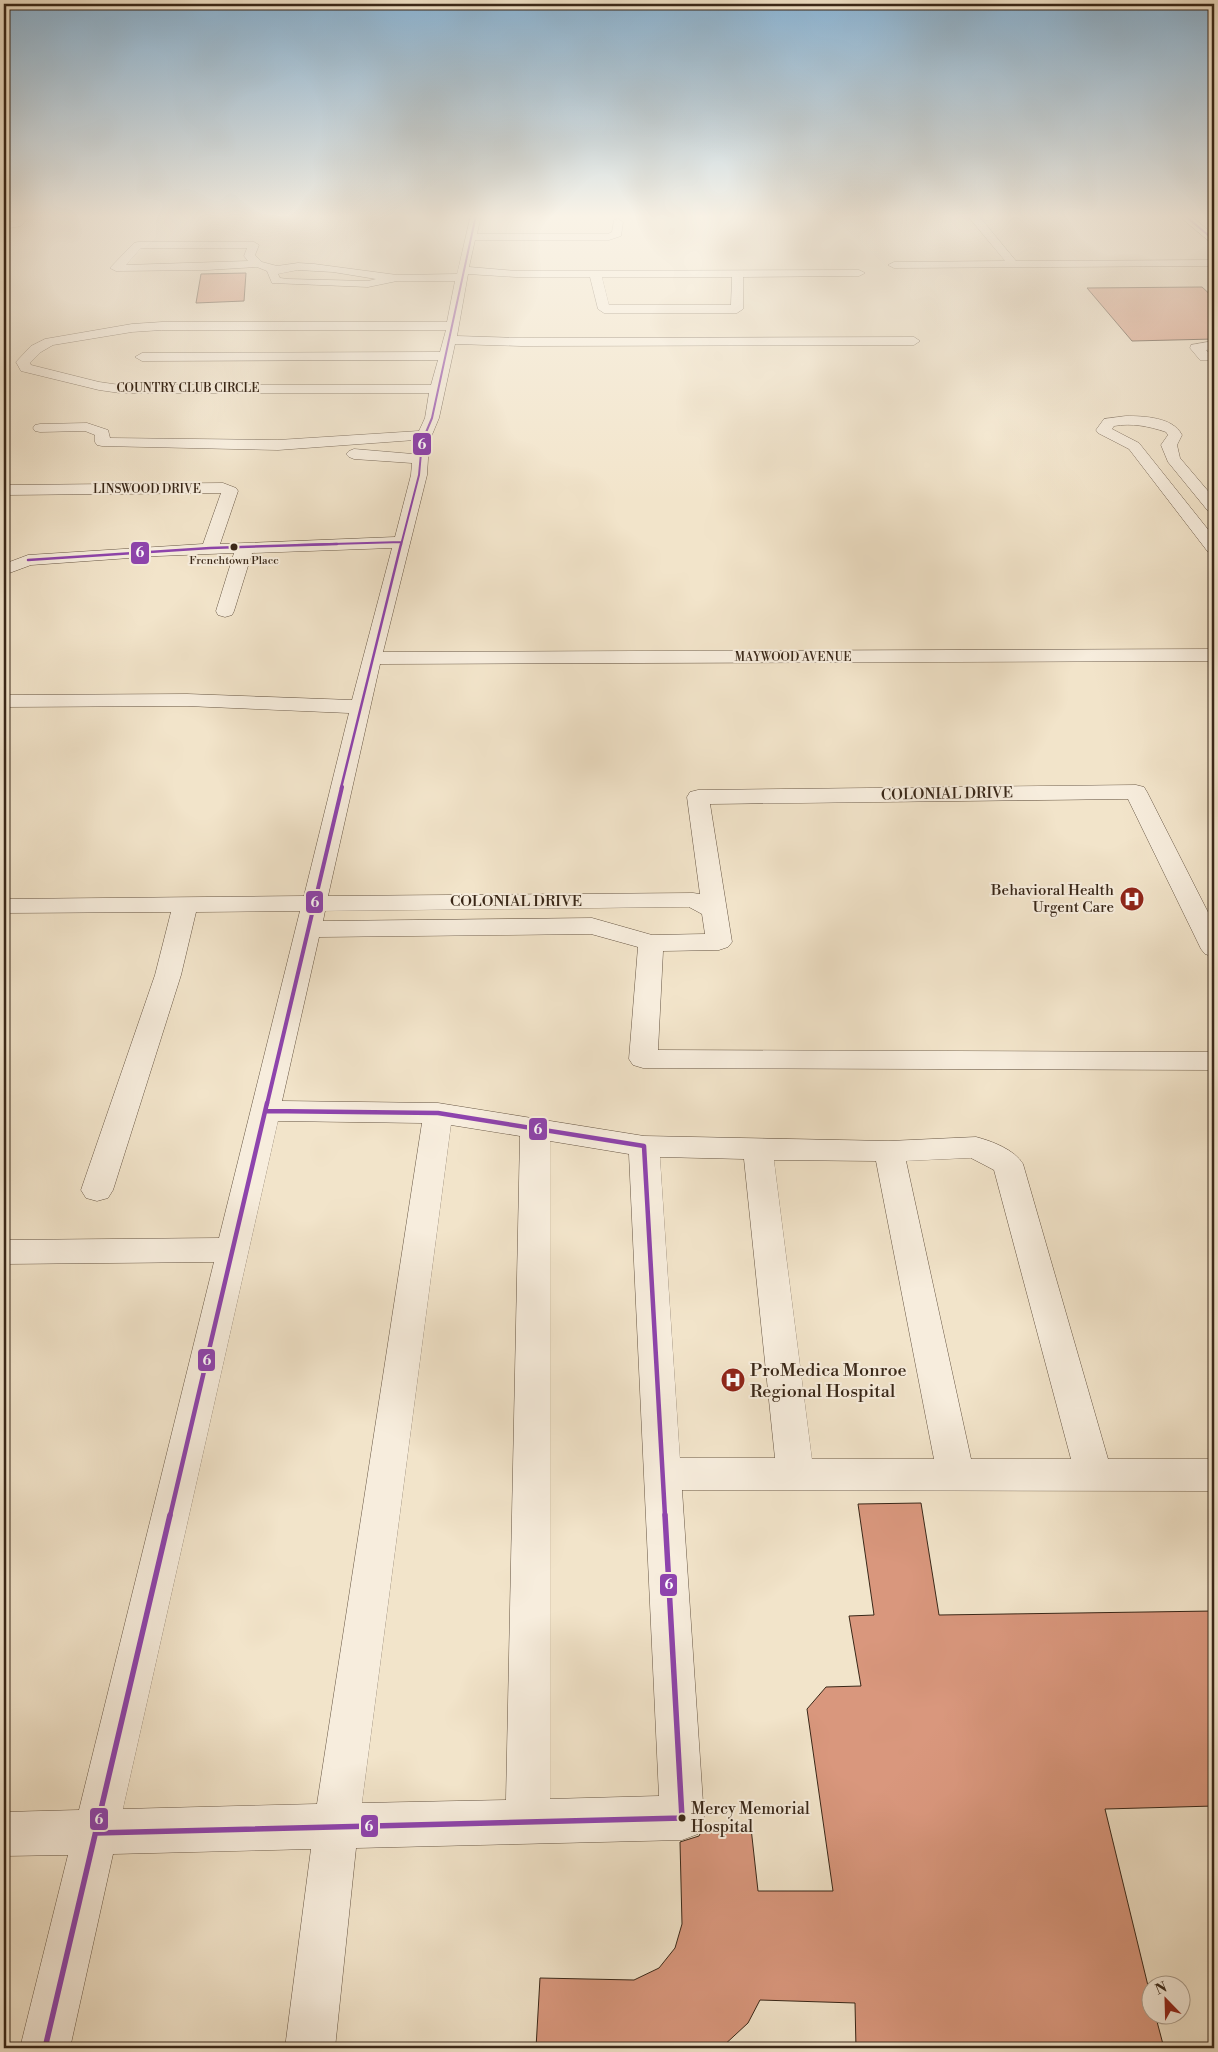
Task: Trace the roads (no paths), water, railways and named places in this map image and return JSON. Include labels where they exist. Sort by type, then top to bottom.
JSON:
[{"type":"street","points":[[45,2048],[360,707],[419,475],[423,447],[432,418],[456,311]]},
{"type":"street","name":"COUNTRY CLUB CIRCLE","points":[[437,389],[120,389],[26,368],[23,362],[36,349],[50,342],[132,328],[162,326],[450,341]]},
{"type":"street","points":[[142,357],[450,341],[914,341]]},
{"type":"street","points":[[1205,357],[1196,348],[1214,345]]},
{"type":"street","points":[[1214,508],[1173,459],[1169,445],[1175,435],[1172,428],[1150,421],[1130,419],[1109,422],[1103,430],[1134,446],[1214,548]]},
{"type":"street","points":[[345,440],[346,424]]},
{"type":"street","points":[[40,428],[87,427],[103,433],[102,442],[278,445],[345,440],[423,447]]},
{"type":"street","points":[[235,457],[354,454],[423,447]]},
{"type":"street","name":"LINSWOOD DRIVE","points":[[4,490],[223,488],[230,491],[210,548]]},
{"type":"street","points":[[4,570],[28,560],[210,548],[402,542]]},
{"type":"street","points":[[225,611],[245,547]]},
{"type":"street","points":[[4,553],[28,560]]},
{"type":"street","name":"MAYWOOD AVENUE","points":[[372,658],[1214,655]]},
{"type":"street","points":[[4,701],[187,700],[360,707]]},
{"type":"street","name":"COLONIAL DRIVE","points":[[311,916],[592,926],[651,943],[719,942],[698,797],[1136,792],[1214,949]]},
{"type":"street","name":"COLONIAL DRIVE","points":[[311,916],[693,900],[715,911]]},
{"type":"street","points":[[4,906],[185,905],[311,916]]},
{"type":"street","points":[[97,1190],[168,975],[185,905]]},
{"type":"street","points":[[651,943],[643,1059],[1214,1061]]},
{"type":"street","points":[[266,1112],[438,1114],[644,1146],[889,1151],[976,1147],[1008,1164],[1094,1475]]},
{"type":"street","points":[[310,2048],[336,1828],[438,1114]]},
{"type":"street","points":[[528,1822],[535,1129]]},
{"type":"street","points":[[4,1834],[336,1828],[682,1818],[644,1146]]},
{"type":"street","points":[[758,1148],[795,1474]]},
{"type":"street","points":[[889,1151],[956,1474]]},
{"type":"street","points":[[4,1252],[233,1250]]},
{"type":"street","points":[[663,1474],[1214,1475]]},
{"type":"place","name":"Frenchtown Place","points":[[234,547]]},
{"type":"place","name":"Behavioral Health Urgent Care","points":[[1132,899]]},
{"type":"place","name":"ProMedica Monroe Regional Hospital","points":[[733,1380]]},
{"type":"place","name":"Mercy Memorial Hospital","points":[[682,1818]]}]
